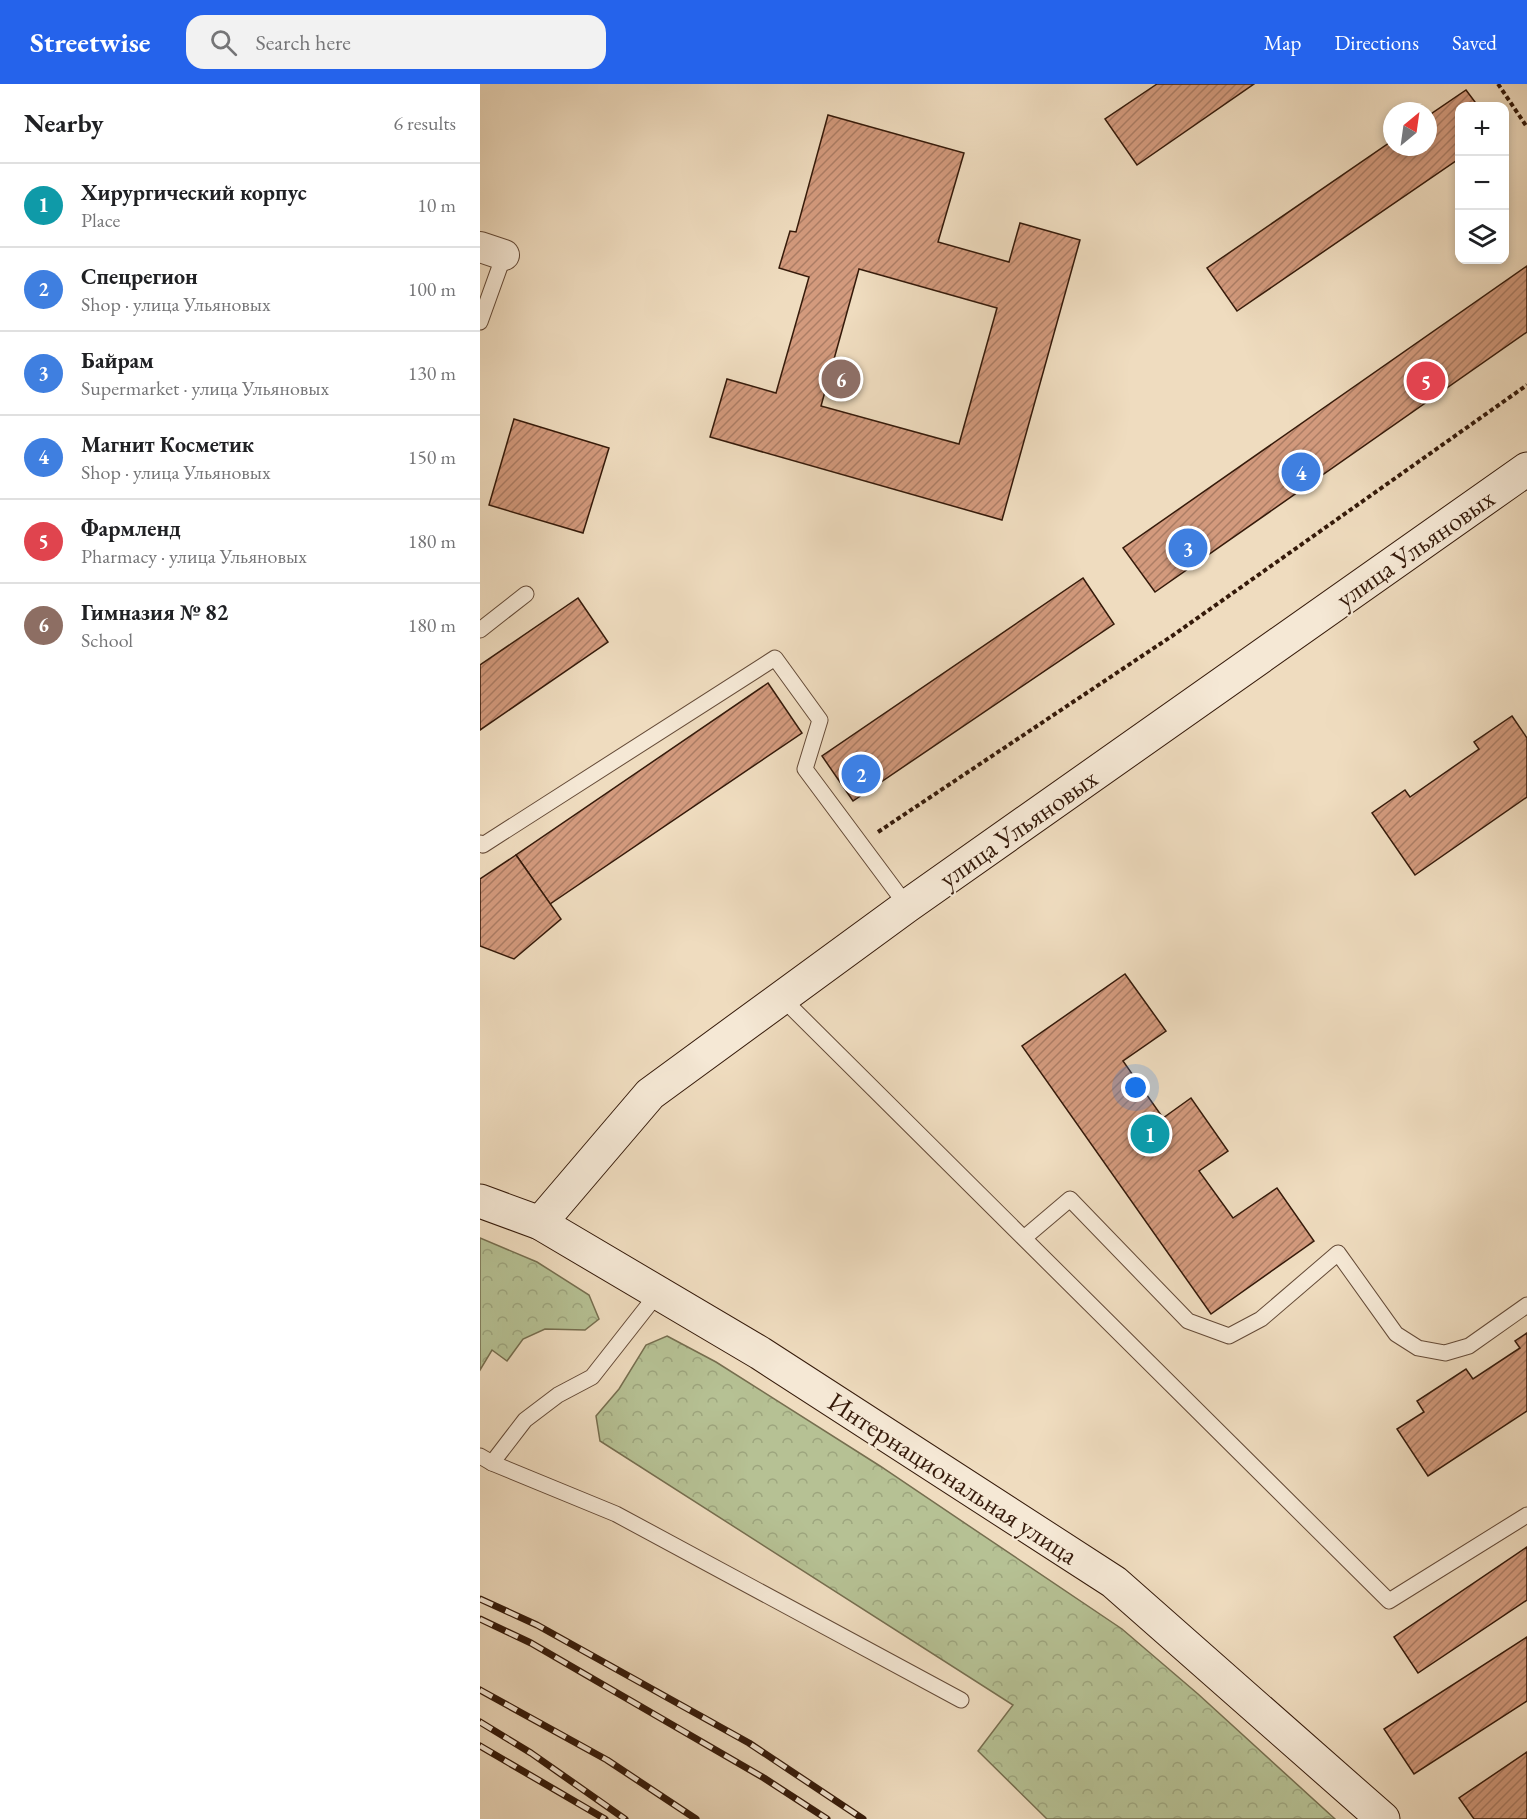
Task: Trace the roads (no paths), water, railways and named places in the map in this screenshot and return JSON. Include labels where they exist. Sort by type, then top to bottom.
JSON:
[{"type":"main road","name":"улица Ульяновых","points":[[540,1223],[650,1094],[907,906],[1527,469]]},
{"type":"main road","name":"Интернациональная улица","points":[[480,1201],[540,1223],[760,1353],[1114,1582],[1383,1819]]},
{"type":"lane","points":[[480,322],[492,251]]},
{"type":"lane","points":[[480,630],[526,594]]},
{"type":"lane","points":[[480,843],[483,845],[775,658],[820,720],[805,769],[907,906]]},
{"type":"lane","points":[[782,998],[1389,1601],[1527,1515]]},
{"type":"lane","points":[[1024,1238],[1070,1200],[1188,1321],[1229,1336],[1261,1319],[1338,1253],[1396,1334],[1418,1348],[1445,1353],[1469,1346],[1527,1305]]},
{"type":"lane","points":[[658,1293],[592,1377],[558,1395],[525,1420],[486,1460],[616,1514],[961,1700]]},
{"type":"railway","points":[[480,1599],[537,1625],[749,1743],[863,1819]]},
{"type":"railway","points":[[480,1619],[531,1643],[764,1778],[827,1819]]},
{"type":"railway","points":[[480,1690],[607,1760],[696,1819]]},
{"type":"railway","points":[[480,1722],[531,1753],[625,1819]]},
{"type":"railway","points":[[480,1746],[605,1819]]},
{"type":"place","name":"Гимназия № 82","points":[[841,379]]},
{"type":"place","name":"Фармленд","points":[[1426,381]]},
{"type":"place","name":"Магнит Косметик","points":[[1301,472]]},
{"type":"place","name":"Байрам","points":[[1188,548]]},
{"type":"place","name":"Спецрегион","points":[[861,774]]},
{"type":"place","name":"Хирургический корпус","points":[[1150,1134]]}]
